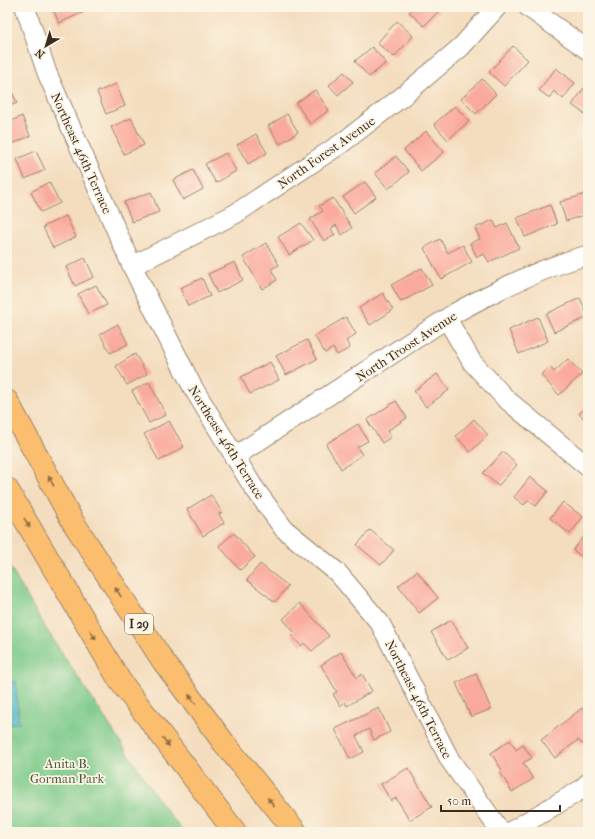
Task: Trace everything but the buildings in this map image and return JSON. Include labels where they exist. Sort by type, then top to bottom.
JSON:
[{"type":"highway","name":"I 29","points":[[7,401],[73,522],[163,661],[224,743],[296,832]]},
{"type":"highway","points":[[7,489],[120,681],[235,832]]},
{"type":"street","name":"Northeast 46th Terrace","points":[[25,7],[47,73],[132,266],[192,386],[234,458],[284,529],[338,573],[380,623],[450,760],[501,832]]},
{"type":"street","name":"North Forest Avenue","points":[[132,266],[235,214],[342,143],[403,96],[461,47],[497,7]]},
{"type":"street","points":[[528,7],[588,50]]},
{"type":"street","name":"North Troost Avenue","points":[[234,458],[446,319],[487,295],[534,273],[588,255]]},
{"type":"street","points":[[446,319],[472,362],[506,399],[588,467]]},
{"type":"street","points":[[510,832],[582,789],[588,783]]},
{"type":"green space","name":"Anita B. Gorman Park","points":[[7,562],[44,626],[162,805],[183,832],[7,832]]},
{"type":"water","points":[[16,681],[19,723],[7,724],[7,682]]}]
